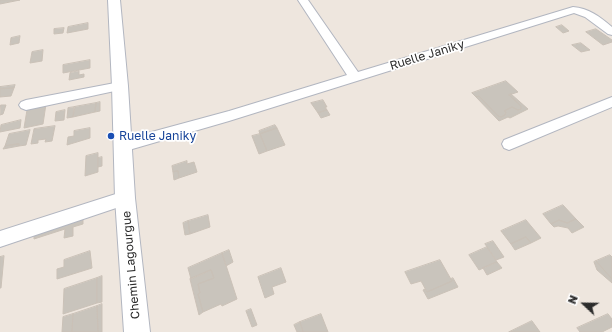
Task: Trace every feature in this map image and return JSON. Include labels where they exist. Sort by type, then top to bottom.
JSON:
[{"type":"street","name":"Chemin Lagourgue","points":[[114,0],[120,86],[125,198],[137,332]]},
{"type":"street","points":[[303,0],[355,77]]},
{"type":"street","name":"Ruelle Janiky","points":[[122,146],[229,116],[573,10],[579,10],[586,13],[612,32]]},
{"type":"street","points":[[26,105],[120,86]]},
{"type":"street","points":[[509,144],[612,102]]},
{"type":"street","name":"Chemin Lagourgue","points":[[0,239],[125,198]]},
{"type":"building","points":[[0,0],[20,0],[0,4]]},
{"type":"building","points":[[88,23],[88,29],[67,33],[68,27]]},
{"type":"building","points":[[562,25],[569,31],[563,33],[556,27]]},
{"type":"building","points":[[64,28],[63,33],[54,34],[54,29]]},
{"type":"building","points":[[596,29],[612,40],[612,42],[603,45],[586,32]]},
{"type":"building","points":[[20,36],[19,43],[10,45],[11,38]]},
{"type":"building","points":[[581,43],[590,50],[581,52],[572,45]]},
{"type":"building","points":[[43,50],[42,61],[30,63],[32,52]]},
{"type":"building","points":[[90,60],[90,68],[63,73],[63,65]]},
{"type":"building","points":[[79,71],[79,75],[84,74],[84,77],[69,80],[70,73]]},
{"type":"building","points":[[506,81],[518,92],[509,95],[521,106],[521,109],[518,110],[512,107],[504,111],[506,112],[505,115],[501,117],[498,116],[479,96],[476,97],[472,93]]},
{"type":"building","points":[[15,85],[14,88],[0,89],[0,87]]},
{"type":"building","points":[[14,88],[11,96],[0,97],[0,89]]},
{"type":"building","points":[[511,94],[528,109],[510,118],[508,117],[499,121],[476,97],[479,96],[498,116],[501,117],[505,115],[506,112],[504,111],[512,107],[518,110],[521,109],[521,106],[509,95]]},
{"type":"building","points":[[323,100],[327,110],[318,113],[311,103]]},
{"type":"building","points":[[100,102],[100,111],[95,112],[96,103]]},
{"type":"building","points":[[96,103],[95,112],[73,117],[74,107]]},
{"type":"building","points":[[46,104],[43,124],[24,128],[27,110]]},
{"type":"building","points":[[1,105],[6,105],[3,114],[0,115]]},
{"type":"building","points":[[75,107],[73,117],[67,118],[68,108]]},
{"type":"building","points":[[65,110],[64,120],[55,121],[56,112]]},
{"type":"building","points":[[327,110],[330,115],[321,118],[318,113]]},
{"type":"building","points":[[21,120],[20,128],[0,132],[1,125]]},
{"type":"building","points":[[275,125],[277,128],[260,134],[259,131]]},
{"type":"building","points":[[55,126],[52,141],[45,142],[46,139],[38,140],[38,143],[31,144],[34,129]]},
{"type":"building","points":[[90,128],[90,138],[67,145],[68,137],[74,136],[74,131]]},
{"type":"building","points":[[277,128],[285,145],[267,151],[260,134]]},
{"type":"building","points":[[30,130],[26,145],[19,146],[19,144],[5,146],[9,134]]},
{"type":"building","points":[[260,134],[267,151],[259,154],[252,136]]},
{"type":"building","points":[[19,144],[19,146],[3,149],[5,146]]},
{"type":"building","points":[[98,153],[98,172],[85,176],[86,156]]},
{"type":"building","points":[[102,157],[102,166],[98,167],[98,158]]},
{"type":"building","points":[[187,161],[187,164],[194,162],[197,172],[179,178],[178,171],[173,172],[172,166]]},
{"type":"building","points":[[178,171],[179,178],[174,180],[173,172]]},
{"type":"building","points":[[563,205],[576,219],[567,223],[559,220],[551,224],[543,214]]},
{"type":"building","points":[[208,215],[210,227],[190,234],[188,221]]},
{"type":"building","points":[[83,218],[83,224],[73,227],[73,236],[64,238],[65,229],[34,239],[34,233]]},
{"type":"building","points":[[576,219],[584,227],[572,233],[568,228],[558,226],[554,227],[551,224],[559,220],[567,223]]},
{"type":"building","points":[[526,220],[541,238],[531,243],[526,237],[511,244],[501,231]]},
{"type":"building","points":[[188,221],[190,234],[185,235],[183,223]]},
{"type":"building","points":[[526,237],[531,243],[515,250],[511,244]]},
{"type":"building","points":[[493,241],[504,257],[496,260],[485,244]]},
{"type":"building","points":[[487,247],[497,262],[479,270],[469,255]]},
{"type":"building","points":[[229,250],[233,262],[226,266],[222,253]]},
{"type":"building","points":[[90,251],[92,268],[57,279],[57,269],[64,267],[64,260]]},
{"type":"building","points":[[222,253],[237,299],[203,312],[198,294],[200,293],[198,284],[214,278],[211,270],[191,279],[188,268]]},
{"type":"building","points":[[610,255],[612,257],[612,279],[596,261]]},
{"type":"building","points":[[4,256],[1,288],[0,288],[0,257]]},
{"type":"building","points":[[440,260],[452,281],[427,292],[421,281],[411,284],[405,272]]},
{"type":"building","points":[[596,261],[612,279],[612,283],[597,270],[594,262]]},
{"type":"building","points":[[497,262],[502,268],[487,275],[483,268]]},
{"type":"building","points":[[281,268],[286,282],[272,287],[274,294],[265,298],[258,277]]},
{"type":"building","points":[[211,270],[214,278],[198,284],[200,293],[198,294],[203,312],[199,315],[190,279]]},
{"type":"building","points":[[102,276],[102,302],[97,303],[97,278]]},
{"type":"building","points":[[97,278],[97,303],[63,314],[64,289]]},
{"type":"building","points":[[453,278],[458,287],[428,299],[423,290],[425,289],[427,292],[452,281],[451,279]]},
{"type":"building","points":[[102,304],[102,332],[98,332],[97,306]]},
{"type":"building","points":[[97,306],[98,332],[72,332],[73,314]]},
{"type":"building","points":[[251,309],[257,325],[252,327],[246,311]]},
{"type":"building","points":[[73,314],[72,332],[62,332],[63,317]]},
{"type":"building","points":[[321,314],[328,332],[303,332],[300,322]]},
{"type":"building","points":[[608,314],[612,319],[612,327],[602,332],[580,332],[577,328]]},
{"type":"building","points":[[532,321],[540,332],[509,332]]},
{"type":"building","points":[[300,322],[303,332],[297,332],[294,325]]},
{"type":"place","name":"Ruelle Janiky","points":[[111,136]]}]
